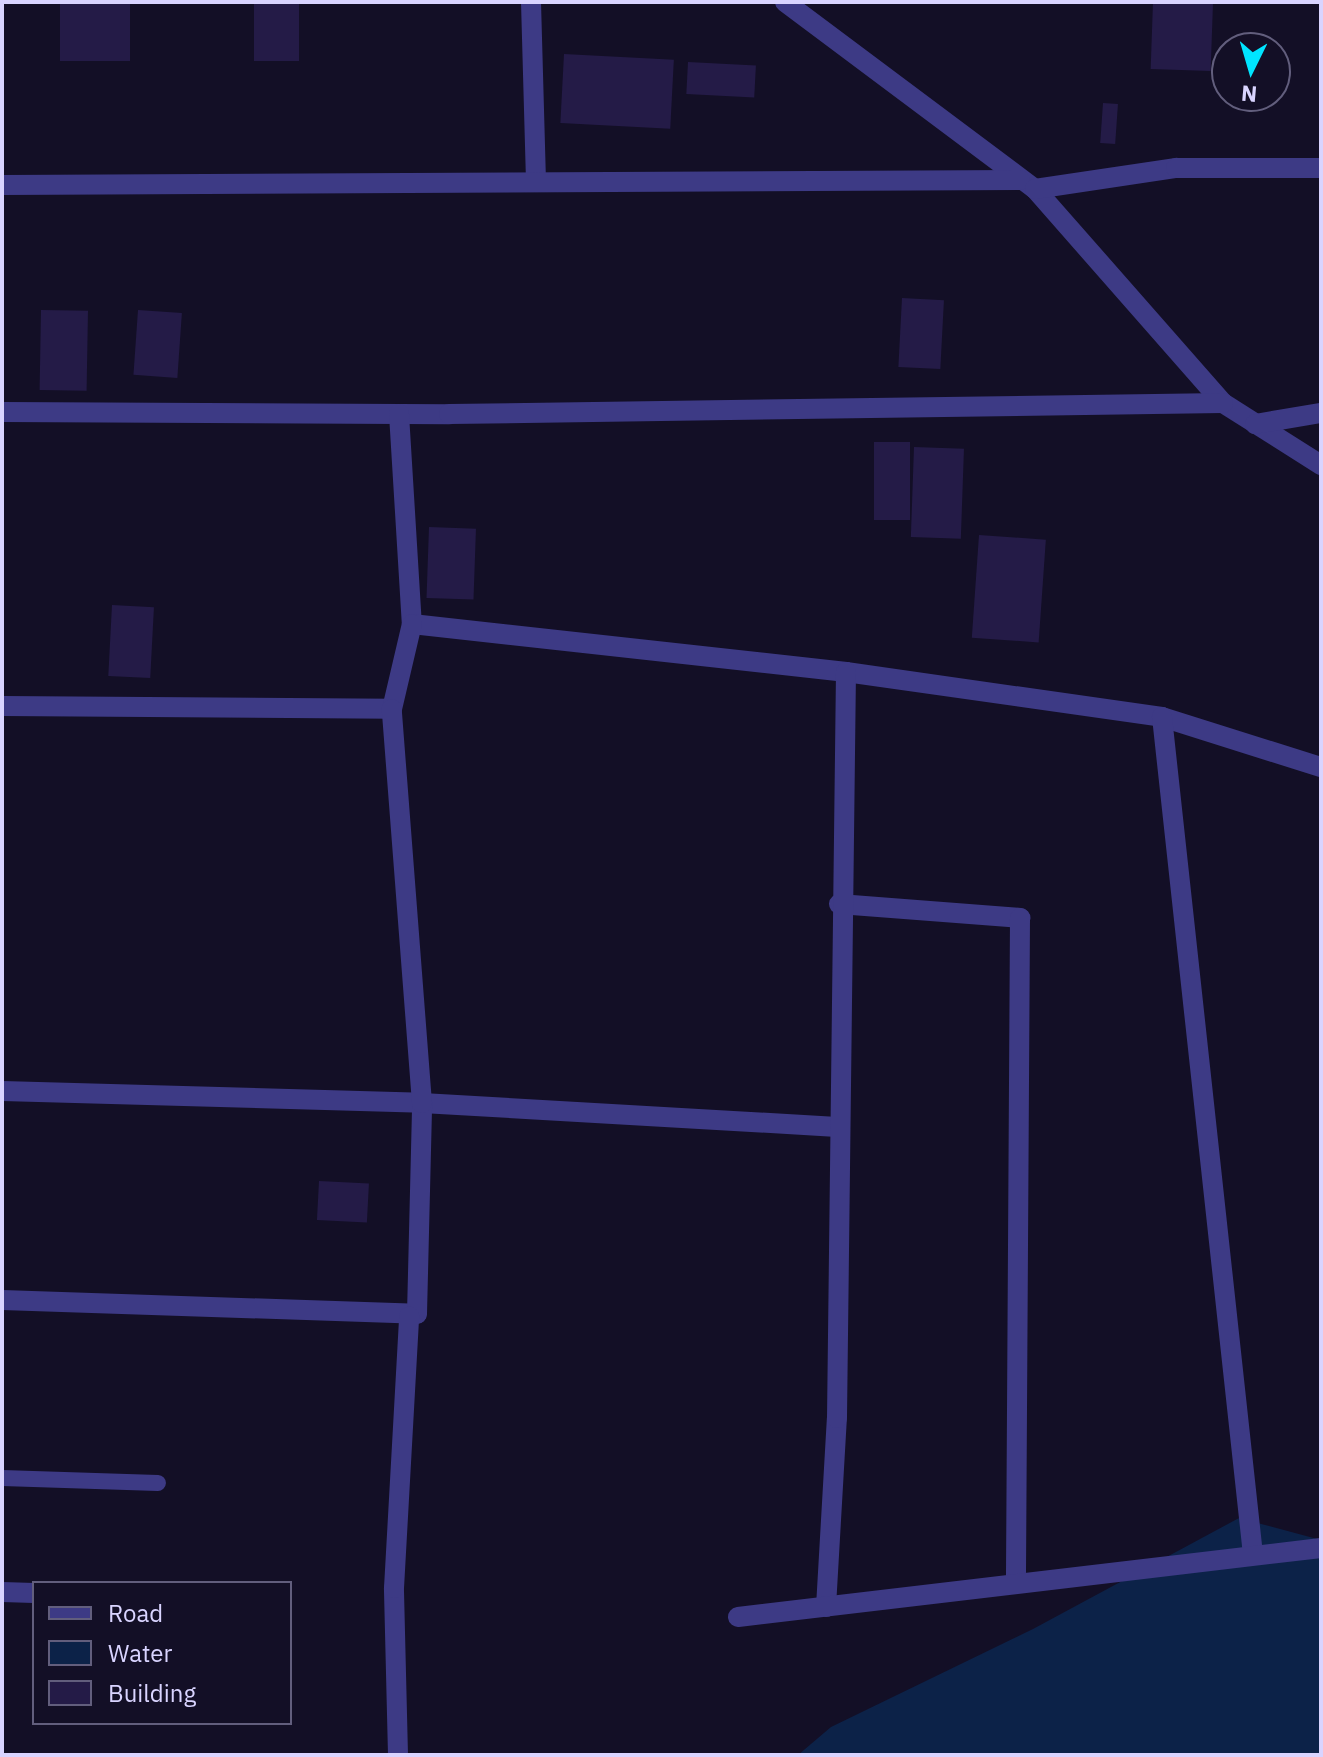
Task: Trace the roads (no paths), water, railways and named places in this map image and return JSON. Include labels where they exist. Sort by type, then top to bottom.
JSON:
[{"type":"street","points":[[531,2],[536,182]]},
{"type":"street","points":[[785,2],[1028,184],[1223,403],[1321,465]]},
{"type":"street","points":[[2,185],[536,182],[1028,184],[1176,168],[1321,168]]},
{"type":"street","points":[[2,412],[399,414],[1223,403]]},
{"type":"street","points":[[1255,424],[1321,413]]},
{"type":"street","points":[[2,1300],[409,1316],[420,1307],[422,1103],[392,709],[412,624],[399,414]]},
{"type":"street","points":[[412,624],[846,672],[1162,717],[1321,767]]},
{"type":"street","points":[[826,1607],[837,1418],[839,904],[846,672]]},
{"type":"street","points":[[2,706],[392,709]]},
{"type":"street","points":[[1162,717],[1253,1554]]},
{"type":"street","points":[[839,904],[1020,918],[1016,1581]]},
{"type":"street","points":[[2,1091],[422,1103],[837,1127]]},
{"type":"street","points":[[398,1755],[394,1588],[409,1316]]},
{"type":"street","points":[[738,1617],[1016,1581],[1321,1548]]},
{"type":"street","points":[[2,1592],[32,1593]]},
{"type":"lane","points":[[2,1478],[158,1483]]},
{"type":"water","points":[[1239,1518],[1321,1540],[1321,1755],[798,1755],[831,1727],[1033,1629]]}]
